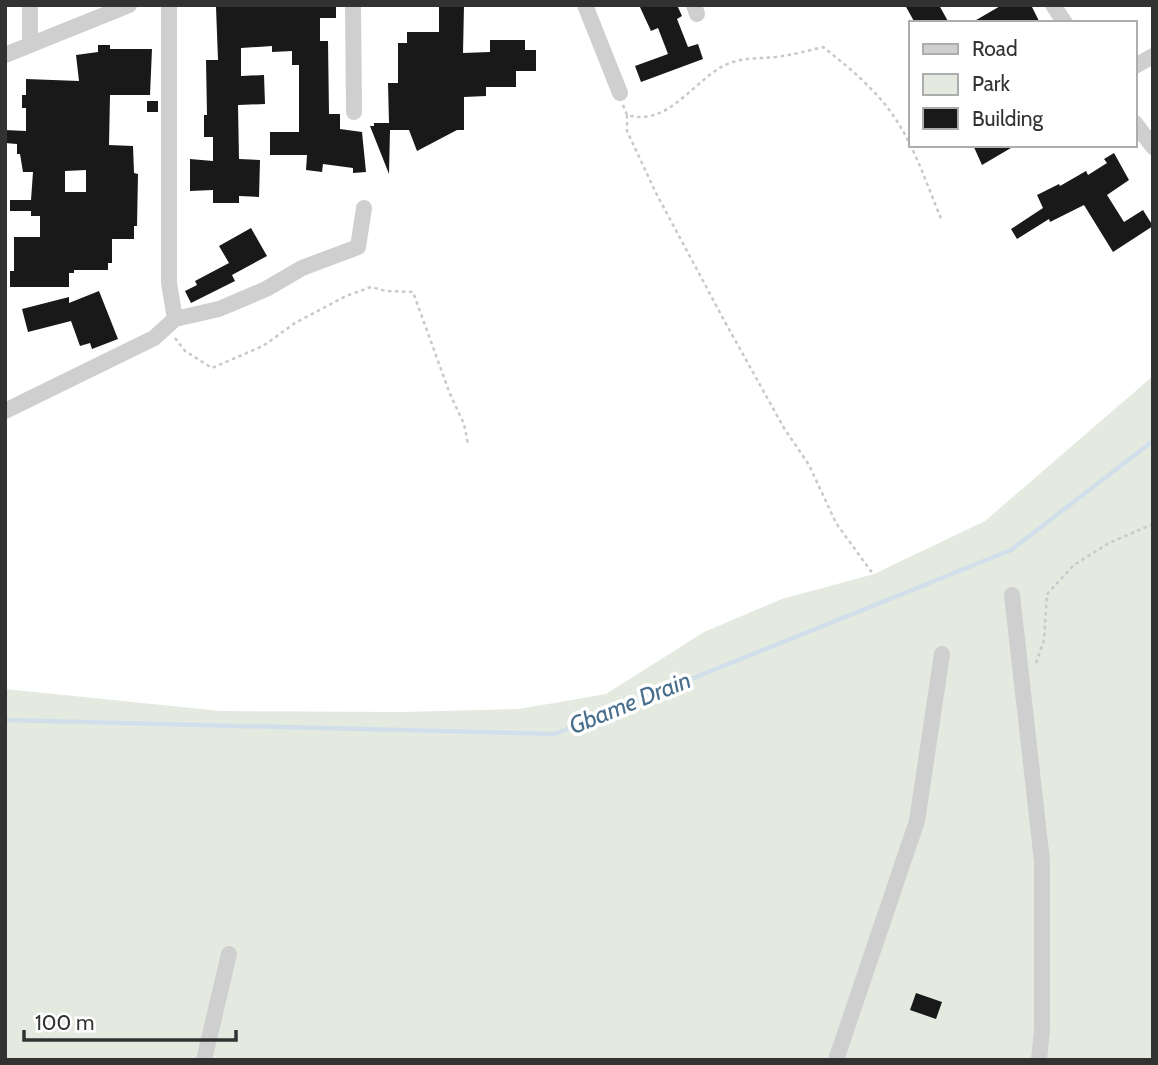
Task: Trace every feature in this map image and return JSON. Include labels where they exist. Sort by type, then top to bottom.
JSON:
[{"type":"street","points":[[30,5],[30,45]]},
{"type":"street","points":[[5,55],[129,5]]},
{"type":"street","points":[[169,5],[170,323]]},
{"type":"street","points":[[353,5],[354,112]]},
{"type":"street","points":[[585,5],[620,93]]},
{"type":"street","points":[[1053,5],[1064,21]]},
{"type":"street","points":[[1137,65],[1153,56]]},
{"type":"street","points":[[1137,125],[1153,147]]},
{"type":"street","points":[[5,411],[154,338],[170,323],[219,309],[266,289],[302,268],[358,247],[364,208]]},
{"type":"street","points":[[1012,595],[1042,861],[1042,1029],[1039,1060]]},
{"type":"street","points":[[836,1060],[917,821],[942,654]]},
{"type":"street","points":[[204,1060],[229,954]]},
{"type":"path","points":[[627,115],[639,119],[654,117],[720,68],[737,60],[792,54],[823,47],[849,66],[888,108],[909,144]]},
{"type":"path","points":[[620,93],[627,115],[627,131],[656,193],[784,428],[809,465],[836,523],[873,574]]},
{"type":"path","points":[[911,147],[942,221]]},
{"type":"path","points":[[170,323],[185,351],[212,368],[263,346],[295,323],[345,296],[371,287],[386,291],[413,292],[450,394],[464,424],[468,444]]},
{"type":"path","points":[[1035,665],[1044,640],[1047,594],[1074,565],[1109,544],[1153,524]]},
{"type":"green space","points":[[1153,376],[1153,1060],[5,1060],[5,689],[221,711],[402,712],[519,709],[606,694],[704,632],[782,599],[874,574],[985,521]]},
{"type":"building","points":[[336,5],[336,18],[320,18],[320,41],[328,41],[329,114],[340,114],[340,129],[362,132],[366,172],[353,173],[353,168],[323,164],[322,172],[306,170],[307,155],[270,155],[270,132],[299,132],[299,65],[292,65],[292,51],[272,52],[272,46],[241,48],[241,76],[264,75],[265,104],[238,105],[239,159],[260,160],[259,197],[239,196],[239,203],[213,203],[213,190],[190,191],[190,159],[213,161],[213,137],[204,137],[204,115],[207,115],[206,60],[218,60],[216,7]]},
{"type":"building","points":[[439,5],[464,5],[463,53],[490,52],[490,40],[525,40],[525,50],[536,50],[536,71],[516,71],[516,87],[486,87],[486,96],[464,97],[464,130],[457,130],[417,151],[409,130],[390,130],[389,174],[370,126],[374,126],[374,123],[389,123],[388,83],[398,83],[398,43],[407,43],[407,32],[439,32]]},
{"type":"building","points":[[639,5],[677,5],[682,16],[677,19],[688,47],[698,44],[703,59],[641,82],[635,66],[668,54],[658,28],[651,31]]},
{"type":"building","points":[[905,5],[939,5],[948,21],[914,21]]},
{"type":"building","points":[[1002,5],[1031,5],[1039,21],[974,21]]},
{"type":"building","points":[[98,45],[110,45],[110,49],[152,49],[150,95],[110,95],[109,145],[133,146],[134,173],[138,174],[137,226],[134,226],[134,239],[112,239],[112,263],[108,263],[108,270],[74,270],[74,273],[69,273],[69,287],[10,287],[10,271],[14,271],[14,237],[40,237],[40,216],[31,216],[31,211],[10,211],[10,200],[31,200],[33,172],[23,172],[17,144],[5,143],[5,130],[26,131],[26,108],[22,108],[22,95],[26,95],[26,79],[79,81],[76,55],[98,52]],"holes":[[[86,170],[86,192],[65,192],[65,171]]]},
{"type":"building","points":[[147,101],[158,101],[158,112],[147,112]]},
{"type":"building","points":[[974,147],[1013,147],[982,165]]},
{"type":"building","points":[[1114,153],[1129,180],[1107,195],[1124,222],[1143,210],[1153,226],[1113,252],[1084,205],[1050,222],[1049,219],[1017,239],[1011,229],[1043,208],[1037,195],[1086,171],[1088,175],[1107,163],[1104,159]]},
{"type":"building","points":[[251,228],[267,256],[232,275],[235,281],[191,303],[185,291],[197,285],[195,281],[229,263],[219,246]]},
{"type":"building","points":[[99,291],[118,339],[92,349],[90,343],[80,346],[71,321],[28,332],[22,309],[69,297],[69,303]]},
{"type":"building","points":[[916,993],[942,1002],[936,1019],[910,1010]]},
{"type":"waterway","name":"Gbame Drain","points":[[5,720],[555,734],[1011,550],[1153,441]]}]
